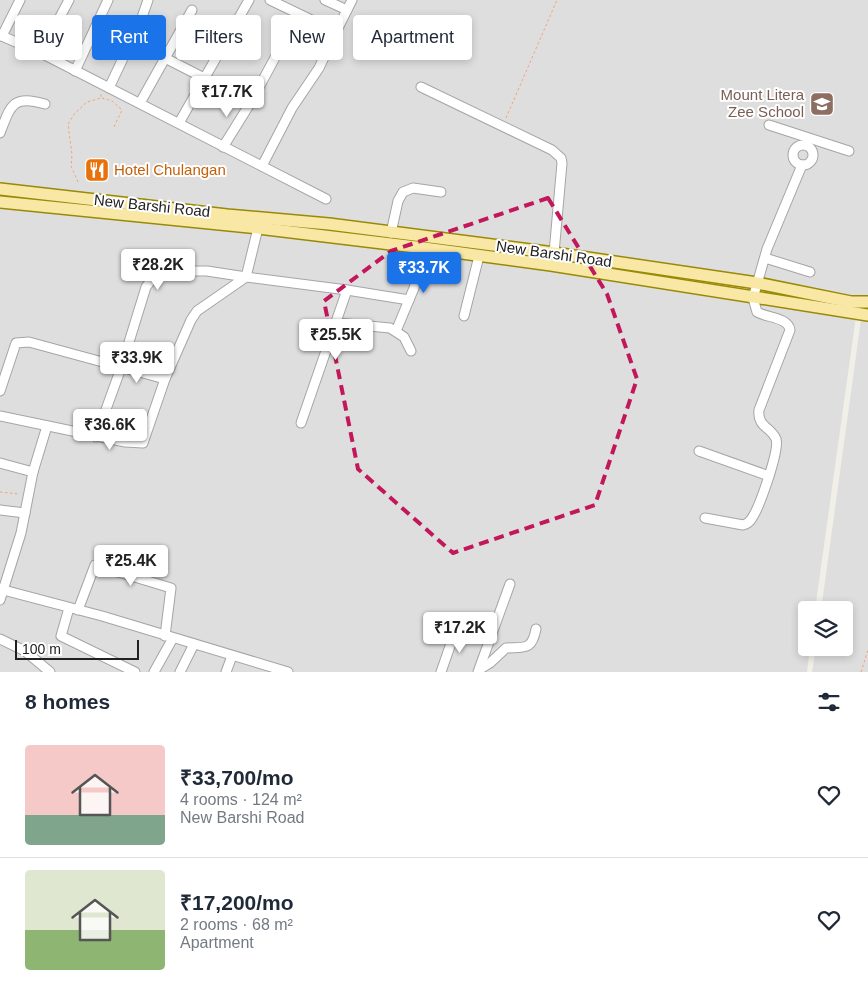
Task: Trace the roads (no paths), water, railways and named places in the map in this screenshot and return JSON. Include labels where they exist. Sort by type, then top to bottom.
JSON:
[{"type":"main road","name":"New Barshi Road","points":[[0,189],[228,215],[329,224],[554,253],[758,283],[850,302],[868,302]]},
{"type":"main road","name":"New Barshi Road","points":[[0,202],[258,228],[424,248],[551,265],[753,298],[868,314]]},
{"type":"street","points":[[15,42],[1,36],[20,0]]},
{"type":"street","points":[[61,15],[69,0]]},
{"type":"street","points":[[75,70],[108,0]]},
{"type":"street","points":[[106,86],[141,20],[148,0]]},
{"type":"street","points":[[179,123],[249,0]]},
{"type":"street","points":[[270,0],[301,15]]},
{"type":"street","points":[[325,0],[347,10]]},
{"type":"street","points":[[343,17],[352,0]]},
{"type":"street","points":[[166,56],[192,10]]},
{"type":"street","points":[[166,59],[251,102]]},
{"type":"street","points":[[55,60],[326,199]]},
{"type":"street","points":[[140,103],[164,60]]},
{"type":"street","points":[[223,147],[251,102],[273,60]]},
{"type":"street","points":[[262,166],[292,108],[323,60]]},
{"type":"street","points":[[421,87],[503,125],[552,150],[561,158],[554,253]]},
{"type":"street","points":[[0,133],[11,108],[21,100],[45,104]]},
{"type":"street","points":[[769,125],[809,142],[849,151]]},
{"type":"street","points":[[802,166],[809,164],[813,158],[809,142]]},
{"type":"street","points":[[802,166],[794,160],[793,152],[800,145],[809,142]]},
{"type":"street","points":[[704,518],[743,525],[748,523],[755,513],[777,450],[776,439],[758,417],[790,326],[786,322],[757,312],[753,298],[764,258],[802,166]]},
{"type":"street","points":[[391,233],[398,201],[403,192],[413,188],[441,192]]},
{"type":"street","points":[[0,416],[143,444],[164,379],[191,320],[197,312],[246,277],[258,228]]},
{"type":"street","points":[[396,331],[409,300],[424,248]]},
{"type":"street","points":[[464,316],[478,256]]},
{"type":"street","points":[[764,258],[810,272]]},
{"type":"street","points":[[96,436],[122,368],[146,286],[152,279],[166,271],[207,271],[409,300]]},
{"type":"street","points":[[301,423],[347,290]]},
{"type":"street","points":[[337,322],[390,328],[404,337],[411,352]]},
{"type":"street","points":[[0,391],[16,343],[29,342],[164,379]]},
{"type":"street","points":[[0,600],[25,513],[33,472],[47,426]]},
{"type":"street","points":[[699,451],[769,476]]},
{"type":"street","points":[[0,463],[33,472]]},
{"type":"street","points":[[0,510],[25,513]]},
{"type":"street","points":[[134,672],[118,669],[61,636],[95,565],[171,588],[169,637],[154,672]]},
{"type":"street","points":[[479,670],[510,584]]},
{"type":"street","points":[[2,590],[288,672]]},
{"type":"street","points":[[441,672],[456,629]]},
{"type":"street","points":[[479,670],[490,663],[506,648],[523,648],[528,646],[534,638],[536,629]]},
{"type":"street","points":[[0,639],[25,651],[50,672]]},
{"type":"street","points":[[180,672],[194,644]]},
{"type":"street","points":[[226,672],[232,656]]},
{"type":"place","name":"Mount Litera Zee School","points":[[822,104]]},
{"type":"place","name":"Hotel Chulangan","points":[[97,170]]}]
